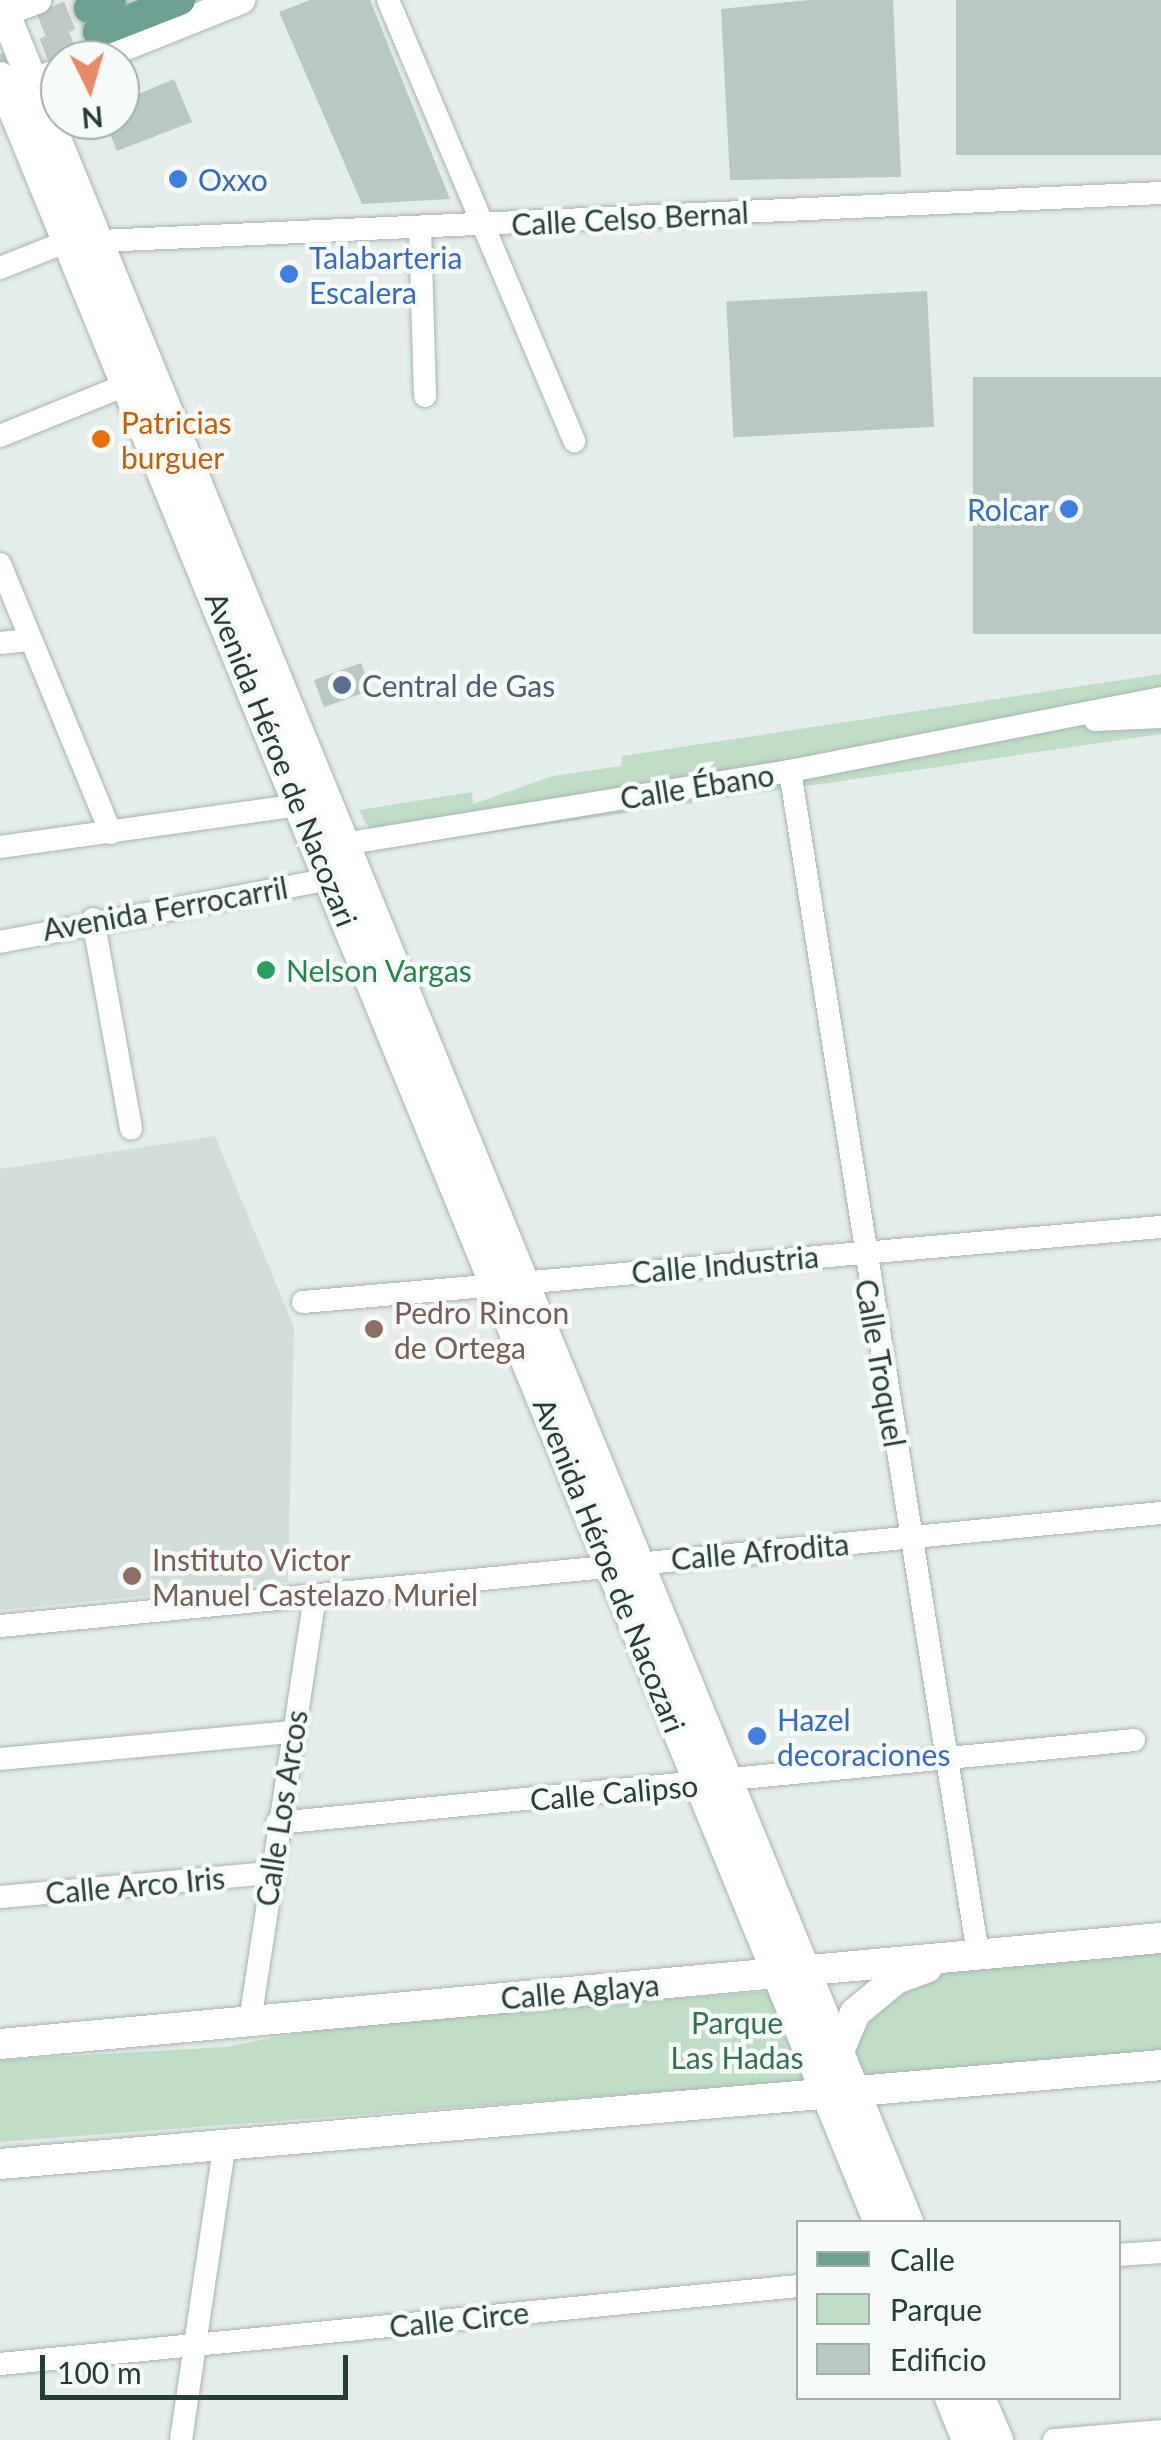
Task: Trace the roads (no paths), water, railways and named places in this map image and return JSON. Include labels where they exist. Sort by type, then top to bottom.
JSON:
[{"type":"main road","points":[[97,25],[180,0]]},
{"type":"main road","points":[[1,10],[20,84]]},
{"type":"main road","name":"Avenida Héroe de Nacozari","points":[[20,84],[68,241],[300,805],[332,845],[330,879],[495,1286],[626,1565]]},
{"type":"main road","name":"Avenida Héroe de Nacozari","points":[[20,84],[100,241],[332,845],[528,1282],[626,1565],[842,2094],[878,2220]]},
{"type":"main road","name":"Calle Aglaya","points":[[0,2044],[1161,1938]]},
{"type":"main road","points":[[838,2048],[855,2013],[896,1978],[968,1955]]},
{"type":"main road","name":"Avenida Héroe de Nacozari","points":[[794,1972],[838,2048],[842,2094],[907,2220]]},
{"type":"main road","points":[[0,2164],[224,2148],[1161,2065]]},
{"type":"main road","points":[[951,2400],[967,2440]]},
{"type":"main road","points":[[981,2400],[998,2440]]},
{"type":"street","points":[[1,10],[38,0]]},
{"type":"street","points":[[97,25],[242,0]]},
{"type":"street","points":[[388,0],[478,224],[574,441]]},
{"type":"street","name":"Calle Celso Bernal","points":[[100,241],[1161,193]]},
{"type":"street","points":[[420,227],[425,396]]},
{"type":"street","points":[[0,268],[68,241]]},
{"type":"street","points":[[0,436],[128,384]]},
{"type":"street","points":[[0,564],[14,642],[111,833]]},
{"type":"street","name":"Calle Ébano","points":[[332,845],[790,771],[1077,719],[1161,698]]},
{"type":"street","name":"Calle Ébano","points":[[1077,719],[1161,717]]},
{"type":"street","name":"Calle Troquel","points":[[790,771],[862,1251],[951,1760],[968,1955]]},
{"type":"street","points":[[0,846],[300,805]]},
{"type":"street","name":"Avenida Ferrocarril","points":[[0,942],[94,920],[330,879]]},
{"type":"street","points":[[94,920],[131,1129]]},
{"type":"street","name":"Calle Industria","points":[[303,1302],[1161,1227]]},
{"type":"street","name":"Calle Afrodita","points":[[0,1626],[1161,1513]]},
{"type":"street","name":"Calle Los Arcos","points":[[250,2021],[314,1596]]},
{"type":"street","points":[[0,1759],[292,1732]]},
{"type":"street","name":"Calle Calipso","points":[[278,1823],[1134,1740]]},
{"type":"street","name":"Calle Arco Iris","points":[[0,1898],[270,1872]]},
{"type":"street","points":[[181,2440],[224,2148]]},
{"type":"street","points":[[1121,2256],[1161,2252]]},
{"type":"street","name":"Calle Circe","points":[[0,2364],[796,2286]]},
{"type":"street","points":[[1054,2440],[1161,2431]]},
{"type":"tunnel","points":[[0,43],[89,8]]},
{"type":"tunnel","points":[[3,69],[98,32]]},
{"type":"place","name":"Oxxo","points":[[178,179]]},
{"type":"place","name":"Talabarteria Escalera","points":[[289,274]]},
{"type":"place","name":"Patricias burguer","points":[[101,439]]},
{"type":"place","name":"Rolcar","points":[[1069,509]]},
{"type":"place","name":"Central de Gas","points":[[342,685]]},
{"type":"place","name":"Nelson Vargas","points":[[266,970]]},
{"type":"place","name":"Pedro Rincon de Ortega","points":[[374,1329]]},
{"type":"place","name":"Instituto Victor Manuel Castelazo Muriel","points":[[132,1576]]},
{"type":"place","name":"Hazel decoraciones","points":[[757,1736]]},
{"type":"park label","name":"Parque Las Hadas","points":[[737,2039]]}]
